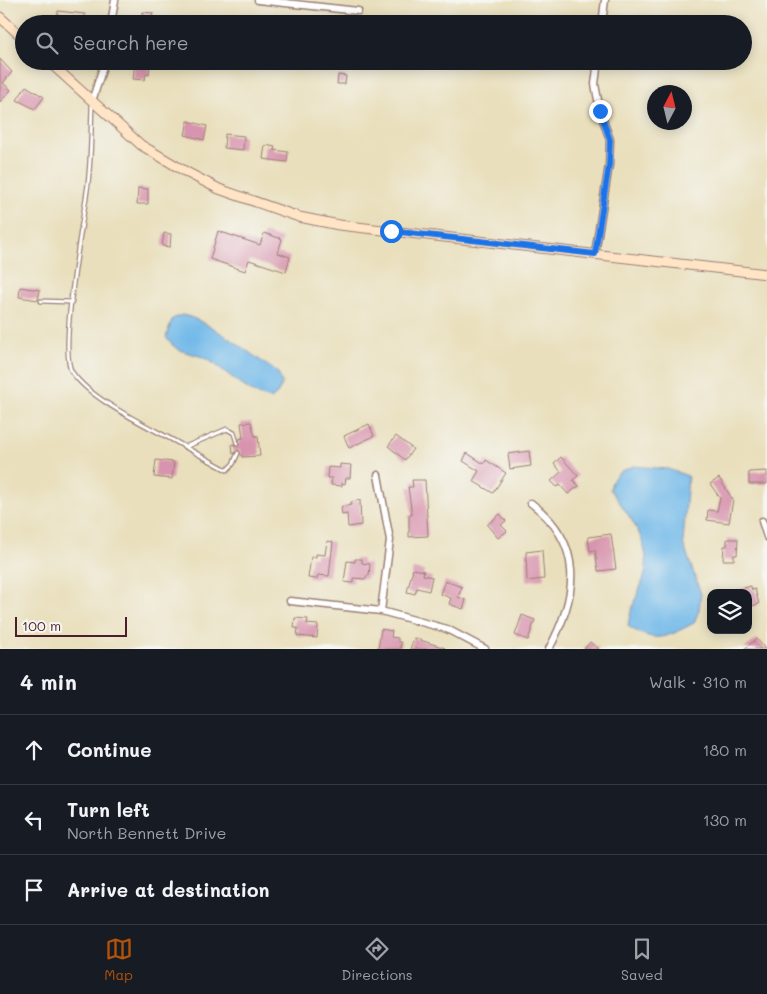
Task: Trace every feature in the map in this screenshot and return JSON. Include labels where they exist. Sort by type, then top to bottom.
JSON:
[{"type":"main road","points":[[0,17],[15,31]]},
{"type":"main road","points":[[58,70],[141,145],[219,189],[299,217],[339,225],[767,274]]},
{"type":"street","points":[[112,15],[115,0]]},
{"type":"street","points":[[258,0],[358,11]]},
{"type":"street","points":[[603,15],[605,0]]},
{"type":"street","points":[[92,102],[102,70]]},
{"type":"street","points":[[595,254],[609,165],[610,140],[600,111],[595,84],[597,70]]},
{"type":"street","points":[[378,475],[390,540],[381,611]]},
{"type":"street","points":[[532,503],[547,515],[565,543],[571,569],[572,592],[568,611],[550,649]]},
{"type":"street","points":[[762,521],[767,537]]},
{"type":"street","points":[[290,601],[381,611],[447,630],[472,646],[485,649]]},
{"type":"lane","points":[[92,102],[88,184],[77,250],[72,302],[68,352],[70,370],[86,390],[227,470],[233,464],[238,453]]},
{"type":"lane","points":[[41,301],[72,302]]},
{"type":"lane","points":[[185,447],[227,429],[234,433],[237,443]]},
{"type":"water","points":[[182,315],[215,330],[278,373],[282,383],[278,393],[271,399],[262,396],[246,388],[208,360],[175,347],[166,337],[172,319]]},
{"type":"water","points":[[634,466],[668,469],[688,476],[683,543],[701,594],[699,610],[694,623],[661,637],[646,636],[628,626],[645,574],[645,550],[636,528],[610,489],[615,476]]},
{"type":"building","points":[[58,11],[85,14],[85,15],[58,15]]},
{"type":"building","points":[[142,12],[153,13],[153,15],[142,15]]},
{"type":"building","points":[[0,59],[12,72],[3,83],[11,90],[0,102]]},
{"type":"building","points":[[134,70],[150,70],[149,75],[146,74],[145,80],[133,79]]},
{"type":"building","points":[[338,75],[346,76],[345,84],[337,84]]},
{"type":"building","points":[[26,86],[44,97],[35,109],[17,100]]},
{"type":"building","points":[[188,121],[207,126],[204,140],[185,135]]},
{"type":"building","points":[[225,134],[244,136],[243,150],[224,148]]},
{"type":"building","points":[[265,145],[275,147],[274,150],[288,152],[287,162],[263,159]]},
{"type":"building","points":[[138,188],[148,189],[148,204],[137,204]]},
{"type":"building","points":[[218,231],[260,245],[264,233],[282,239],[278,253],[290,257],[286,272],[249,260],[245,271],[210,259]]},
{"type":"building","points":[[164,233],[171,234],[170,247],[162,246]]},
{"type":"building","points":[[20,287],[40,290],[38,300],[19,297]]},
{"type":"building","points":[[251,422],[255,436],[258,436],[260,456],[242,457],[239,450],[233,454],[232,444],[237,446],[240,444],[239,439],[243,438],[241,423]]},
{"type":"building","points":[[369,424],[374,436],[349,448],[344,436]]},
{"type":"building","points":[[396,436],[413,449],[405,460],[388,446]]},
{"type":"building","points":[[529,451],[531,466],[510,469],[508,454]]},
{"type":"building","points":[[467,453],[484,464],[486,460],[506,473],[493,493],[473,481],[479,471],[463,461]]},
{"type":"building","points":[[561,457],[578,476],[573,480],[579,486],[568,494],[560,485],[557,487],[551,481],[561,472],[554,463]]},
{"type":"building","points":[[156,460],[174,462],[172,479],[154,477]]},
{"type":"building","points":[[340,464],[351,465],[350,478],[346,478],[345,484],[342,483],[342,486],[331,485],[332,478],[327,478],[328,467],[340,468]]},
{"type":"building","points":[[767,471],[767,484],[749,484],[749,472]]},
{"type":"building","points":[[719,478],[733,500],[729,523],[707,520],[708,510],[717,511],[720,498],[710,484]]},
{"type":"building","points":[[412,480],[425,480],[428,536],[409,537],[409,515],[412,515],[408,487],[413,487]]},
{"type":"building","points":[[360,500],[361,525],[348,527],[347,514],[342,515],[341,507],[351,505],[351,502]]},
{"type":"building","points":[[500,514],[506,521],[501,525],[507,531],[498,538],[487,525]]},
{"type":"building","points":[[611,534],[616,569],[598,571],[595,550],[590,551],[588,537]]},
{"type":"building","points":[[727,539],[738,539],[737,555],[734,555],[734,560],[723,560],[724,546],[727,546]]},
{"type":"building","points":[[327,541],[333,542],[329,576],[318,575],[317,579],[308,578],[311,557],[316,557],[316,554],[325,555]]},
{"type":"building","points":[[542,550],[544,579],[527,581],[526,552]]},
{"type":"building","points":[[355,559],[362,559],[362,563],[370,564],[369,576],[367,575],[366,579],[353,578],[353,583],[344,582],[347,561],[355,562]]},
{"type":"building","points":[[413,569],[424,571],[423,575],[432,577],[429,591],[417,588],[415,594],[407,592]]},
{"type":"building","points":[[445,581],[462,587],[458,597],[466,600],[463,609],[449,604],[451,598],[440,594]]},
{"type":"building","points":[[751,586],[752,589],[740,589]]},
{"type":"building","points":[[755,589],[759,604],[752,606],[752,590]]},
{"type":"building","points":[[522,615],[535,620],[528,640],[515,635]]},
{"type":"building","points":[[295,618],[308,619],[307,624],[318,625],[317,638],[297,636],[298,628],[294,628]]},
{"type":"building","points":[[381,629],[392,631],[391,637],[398,638],[398,642],[401,642],[400,649],[378,649]]},
{"type":"building","points":[[414,638],[445,648],[410,649]]},
{"type":"building","points":[[757,639],[765,649],[744,649]]},
{"type":"building","points":[[590,642],[599,649],[584,649]]},
{"type":"route","points":[[391,231],[595,254],[609,165],[610,140],[600,111]]}]
